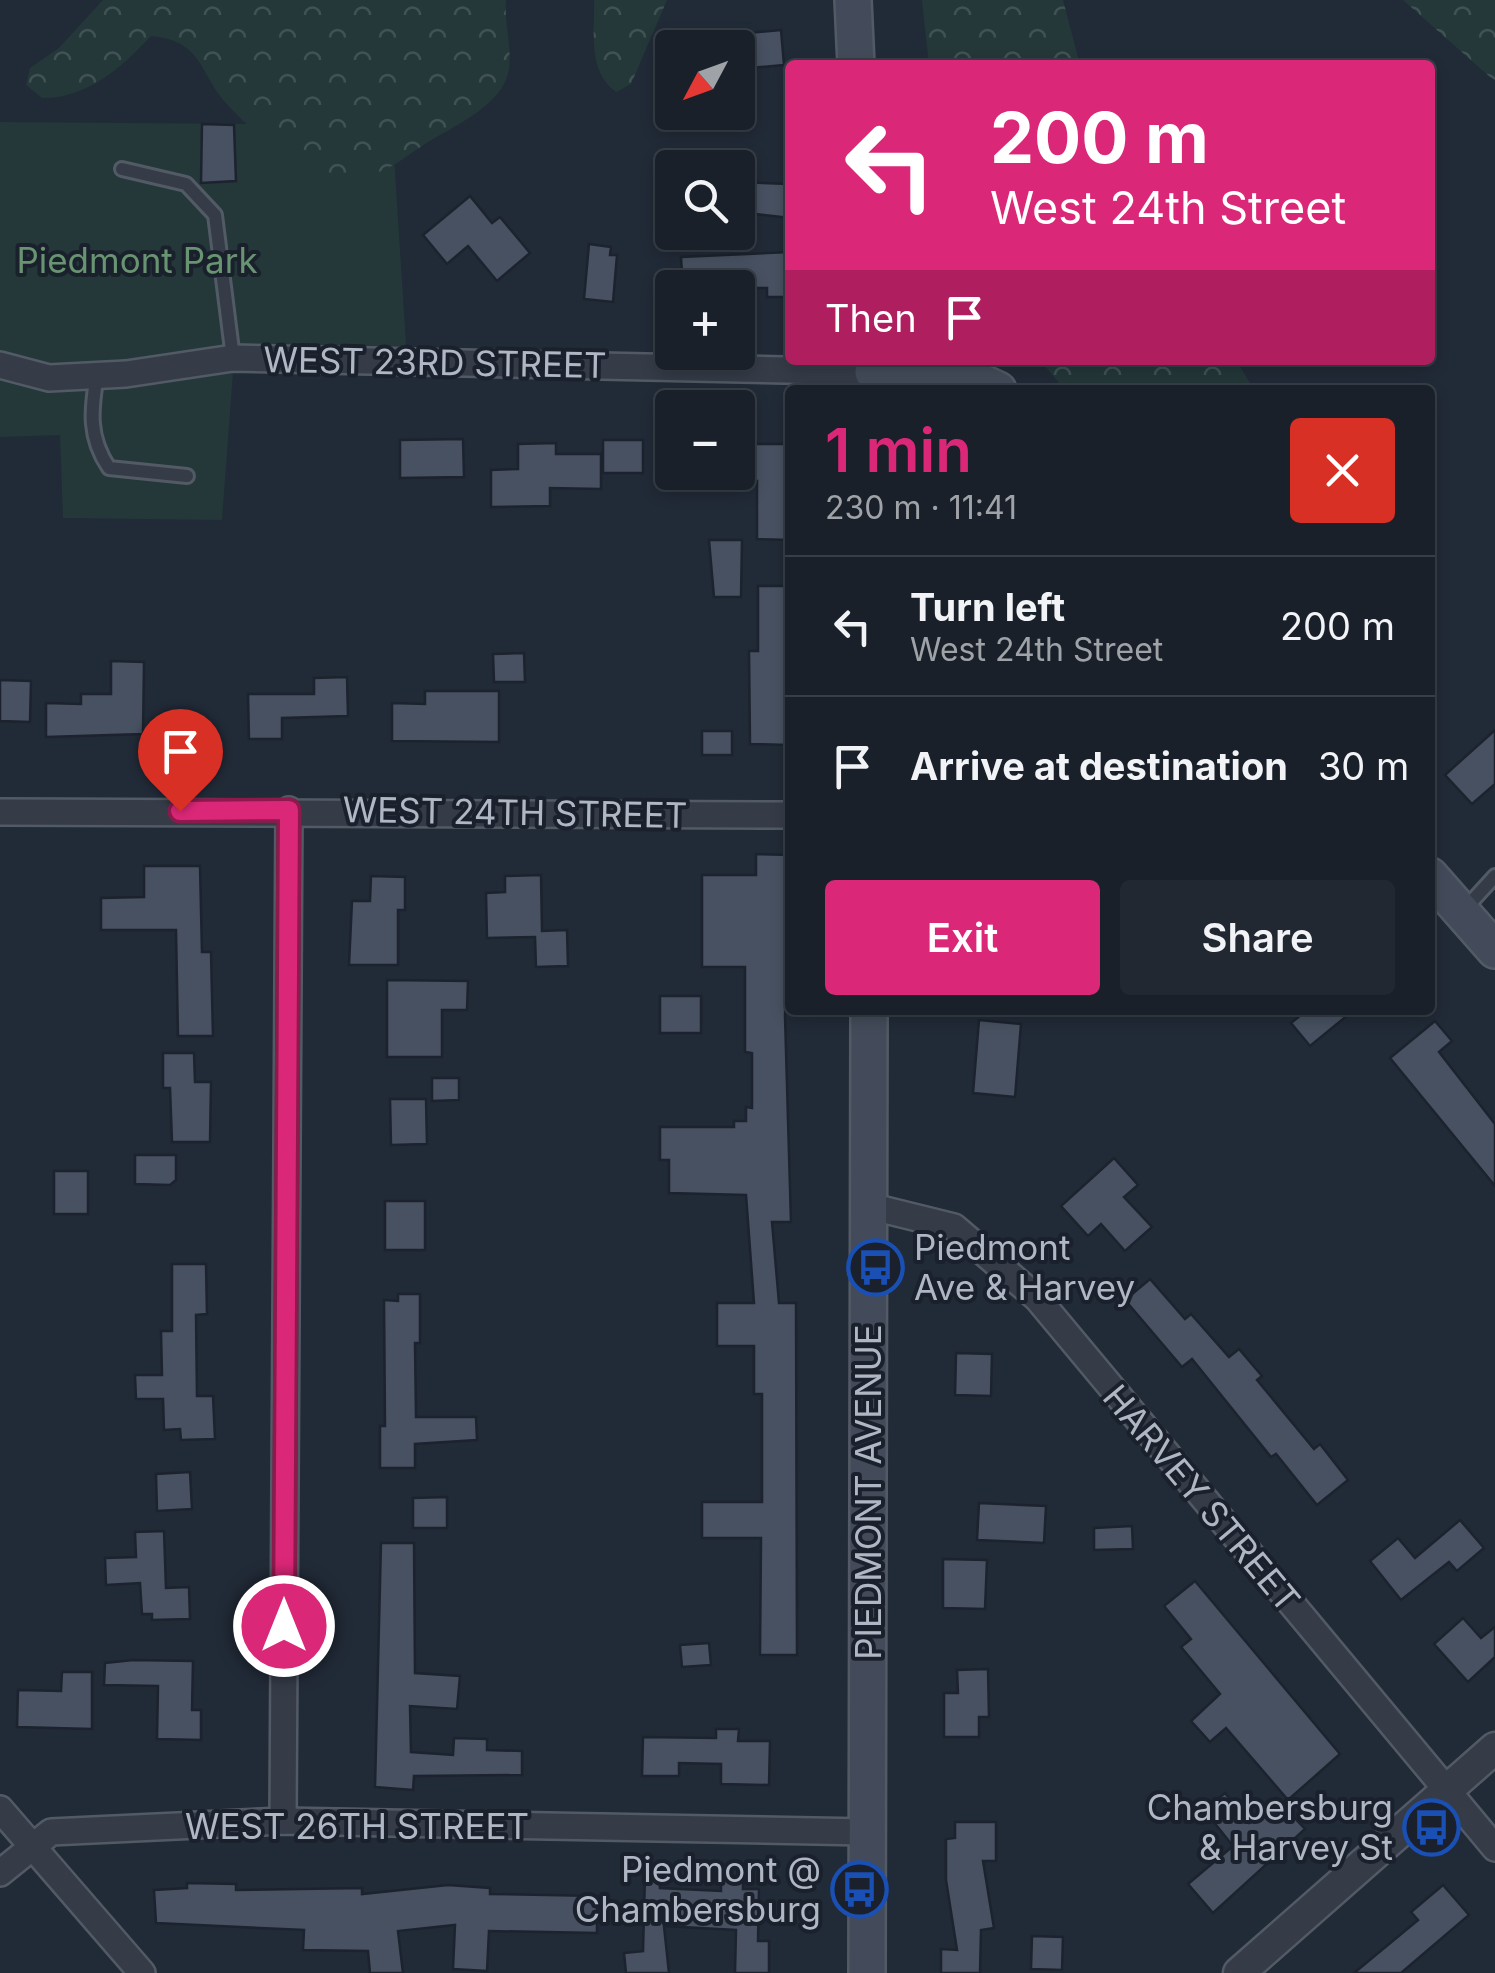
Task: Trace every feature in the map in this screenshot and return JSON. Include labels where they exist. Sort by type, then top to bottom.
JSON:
[{"type":"main road","points":[[853,0],[856,60]]},
{"type":"main road","points":[[873,374],[919,366],[966,376],[987,385]]},
{"type":"main road","points":[[1435,882],[1495,950]]},
{"type":"main road","name":"PIEDMONT AVENUE","points":[[866,1973],[869,1015]]},
{"type":"street","name":"WEST 23RD STREET","points":[[0,365],[48,378],[233,358],[873,374]]},
{"type":"street","points":[[283,1821],[289,810]]},
{"type":"street","name":"WEST 24TH STREET","points":[[0,812],[785,814]]},
{"type":"street","name":"HARVEY STREET","points":[[868,1206],[954,1227],[1037,1298],[1495,1848]]},
{"type":"street","points":[[1239,1973],[1495,1748]]},
{"type":"street","points":[[0,1810],[142,1973]]},
{"type":"street","name":"WEST 26TH STREET","points":[[31,1846],[51,1832],[283,1821],[867,1832]]},
{"type":"street","points":[[0,1873],[31,1846]]},
{"type":"lane","points":[[122,169],[186,184],[215,215],[233,358]]},
{"type":"lane","points":[[97,375],[90,415],[97,451],[109,468],[187,476]]},
{"type":"lane","points":[[1462,912],[1495,876]]},
{"type":"green space","points":[[103,0],[506,0],[509,69],[498,94],[487,104],[397,163],[379,172],[336,175],[295,160],[257,133],[226,103],[198,59],[181,44],[168,39],[151,36],[115,70],[89,87],[42,98],[26,85],[30,68],[59,48]]},
{"type":"green space","points":[[594,0],[667,0],[631,84],[616,92],[600,73],[597,62]]},
{"type":"green space","points":[[922,0],[1063,0],[1079,60],[928,60]]},
{"type":"green space","points":[[1403,0],[1495,0],[1495,80],[1490,77]]},
{"type":"green space","name":"Piedmont Park","points":[[0,122],[392,125],[407,359],[234,359],[222,520],[63,518],[60,435],[0,437]]},
{"type":"green space","points":[[1044,365],[1239,365],[1251,385],[1061,385]]},
{"type":"building","points":[[781,30],[784,65],[755,68],[755,32]]},
{"type":"building","points":[[202,124],[234,125],[236,181],[201,183]]},
{"type":"building","points":[[755,183],[785,184],[785,217],[755,214]]},
{"type":"building","points":[[470,196],[492,223],[500,217],[530,253],[497,281],[468,246],[447,264],[423,235]]},
{"type":"building","points":[[589,244],[611,247],[610,255],[617,255],[613,302],[584,299]]},
{"type":"building","points":[[785,252],[785,297],[767,297],[767,288],[755,288],[755,270],[682,270],[681,257]]},
{"type":"building","points":[[463,439],[464,477],[400,478],[400,440]]},
{"type":"building","points":[[603,440],[643,440],[643,473],[603,473]]},
{"type":"building","points":[[556,443],[556,454],[601,454],[601,489],[550,488],[550,506],[491,507],[491,470],[518,469],[518,444]]},
{"type":"building","points":[[755,444],[785,444],[785,540],[757,539]]},
{"type":"building","points":[[709,540],[742,540],[741,597],[714,597]]},
{"type":"building","points":[[758,586],[785,586],[785,745],[750,744],[749,651],[758,651]]},
{"type":"building","points":[[524,653],[525,682],[494,682],[493,654]]},
{"type":"building","points":[[111,661],[144,662],[143,734],[46,737],[46,703],[81,704],[81,694],[111,694]]},
{"type":"building","points":[[347,677],[348,716],[282,718],[282,739],[249,739],[248,694],[314,694],[314,678]]},
{"type":"building","points":[[0,680],[31,681],[30,722],[0,721]]},
{"type":"building","points":[[425,691],[499,691],[499,742],[392,741],[392,703],[425,704]]},
{"type":"building","points":[[1495,730],[1495,784],[1472,804],[1445,775]]},
{"type":"building","points":[[702,731],[732,731],[732,755],[702,755]]},
{"type":"building","points":[[756,854],[785,855],[791,1222],[772,1222],[779,1303],[796,1303],[797,1655],[760,1655],[761,1538],[702,1538],[702,1502],[762,1502],[762,1394],[754,1394],[754,1346],[717,1346],[717,1303],[754,1303],[746,1195],[669,1193],[669,1160],[660,1160],[660,1127],[734,1127],[734,1121],[746,1121],[746,1107],[752,1108],[752,1053],[745,1052],[745,967],[702,967],[702,875],[756,875]]},
{"type":"building","points":[[144,866],[200,866],[202,952],[211,952],[213,1036],[178,1036],[176,930],[101,930],[101,898],[144,897]]},
{"type":"building","points":[[541,875],[542,931],[567,930],[568,966],[536,967],[535,937],[487,938],[486,893],[505,892],[505,876]]},
{"type":"building","points":[[371,876],[405,877],[405,910],[398,910],[398,965],[349,965],[352,901],[370,901]]},
{"type":"building","points":[[387,980],[468,981],[467,1010],[442,1010],[442,1057],[387,1057]]},
{"type":"building","points":[[660,996],[701,996],[701,1033],[660,1033]]},
{"type":"building","points":[[1301,1015],[1348,1015],[1310,1046],[1291,1023]]},
{"type":"building","points":[[979,1020],[1021,1024],[1015,1097],[973,1093]]},
{"type":"building","points":[[1435,1021],[1452,1041],[1439,1052],[1495,1124],[1495,1186],[1390,1058]]},
{"type":"building","points":[[163,1053],[194,1053],[195,1082],[211,1082],[210,1142],[172,1142],[170,1088],[163,1088]]},
{"type":"building","points":[[432,1078],[459,1078],[459,1100],[432,1101]]},
{"type":"building","points":[[390,1099],[426,1099],[427,1144],[391,1145]]},
{"type":"building","points":[[135,1155],[176,1155],[176,1180],[170,1185],[135,1184]]},
{"type":"building","points":[[1114,1158],[1138,1185],[1124,1197],[1152,1227],[1125,1251],[1101,1224],[1088,1236],[1061,1206]]},
{"type":"building","points":[[54,1171],[88,1171],[88,1214],[54,1214]]},
{"type":"building","points":[[385,1201],[425,1201],[425,1250],[385,1250]]},
{"type":"building","points":[[172,1264],[206,1264],[207,1314],[196,1315],[197,1396],[213,1396],[215,1439],[181,1440],[180,1429],[164,1430],[163,1399],[136,1399],[135,1375],[162,1375],[161,1331],[172,1331]]},
{"type":"building","points":[[1150,1279],[1185,1319],[1191,1314],[1229,1357],[1239,1349],[1262,1376],[1257,1380],[1314,1449],[1320,1444],[1348,1480],[1317,1505],[1276,1454],[1271,1457],[1192,1359],[1182,1367],[1125,1300]]},
{"type":"building","points":[[398,1294],[420,1294],[420,1343],[415,1343],[416,1417],[476,1417],[477,1440],[415,1444],[415,1468],[380,1468],[380,1426],[385,1426],[384,1300],[398,1301]]},
{"type":"building","points":[[956,1353],[992,1354],[991,1396],[955,1395]]},
{"type":"building","points":[[190,1472],[192,1509],[157,1511],[156,1474]]},
{"type":"building","points":[[447,1497],[447,1528],[413,1528],[413,1498]]},
{"type":"building","points":[[979,1503],[1046,1506],[1044,1543],[977,1540]]},
{"type":"building","points":[[1460,1520],[1484,1548],[1457,1571],[1449,1562],[1401,1600],[1370,1561],[1398,1538],[1415,1558]]},
{"type":"building","points":[[1132,1526],[1133,1549],[1094,1550],[1094,1528]]},
{"type":"building","points":[[164,1531],[166,1588],[189,1587],[190,1619],[152,1620],[152,1614],[142,1614],[140,1583],[106,1585],[105,1558],[136,1557],[135,1532]]},
{"type":"building","points":[[381,1543],[414,1543],[415,1673],[460,1676],[457,1709],[410,1706],[411,1752],[453,1755],[454,1738],[487,1739],[487,1750],[522,1751],[522,1775],[414,1776],[413,1790],[375,1787]]},
{"type":"building","points":[[943,1559],[987,1560],[985,1609],[943,1608]]},
{"type":"building","points":[[1195,1581],[1340,1754],[1288,1800],[1226,1728],[1210,1742],[1191,1721],[1220,1694],[1181,1647],[1191,1639],[1164,1606]]},
{"type":"building","points":[[1463,1618],[1481,1638],[1495,1627],[1495,1657],[1468,1682],[1434,1644]]},
{"type":"building","points":[[709,1643],[711,1665],[682,1667],[680,1645]]},
{"type":"building","points":[[193,1661],[192,1710],[201,1710],[201,1740],[157,1739],[158,1686],[104,1685],[105,1663]]},
{"type":"building","points":[[988,1669],[989,1717],[979,1717],[979,1737],[944,1737],[944,1693],[958,1693],[957,1670]]},
{"type":"building","points":[[62,1672],[92,1672],[92,1729],[17,1727],[18,1690],[61,1691]]},
{"type":"building","points":[[716,1729],[739,1729],[738,1741],[770,1741],[769,1785],[721,1784],[721,1764],[679,1763],[679,1776],[642,1776],[643,1737],[716,1738]]},
{"type":"building","points":[[1225,1793],[1249,1823],[1276,1798],[1305,1829],[1213,1913],[1188,1884],[1233,1846],[1204,1810]]},
{"type":"building","points":[[955,1822],[996,1822],[996,1861],[983,1861],[994,1928],[981,1930],[980,1973],[941,1973],[941,1949],[957,1950],[946,1880],[946,1839],[955,1838]]},
{"type":"building","points":[[645,1875],[659,1875],[660,1888],[721,1891],[721,1877],[743,1878],[743,1889],[759,1889],[758,1941],[769,1941],[769,1973],[735,1973],[736,1930],[664,1926],[669,1973],[626,1973],[624,1953],[643,1951]]},
{"type":"building","points":[[187,1883],[236,1884],[236,1890],[362,1888],[362,1894],[448,1885],[490,1888],[490,1894],[597,1896],[597,1933],[489,1931],[487,1971],[453,1969],[455,1925],[398,1931],[403,1973],[370,1973],[368,1951],[303,1950],[304,1930],[156,1923],[154,1890],[187,1888]]},
{"type":"building","points":[[1443,1885],[1469,1915],[1401,1973],[1354,1973],[1418,1920],[1411,1912]]},
{"type":"building","points":[[1032,1936],[1063,1937],[1062,1970],[1031,1969]]},
{"type":"place","name":"Piedmont Ave & Harvey","points":[[875,1267]]},
{"type":"place","name":"Chambersburg & Harvey St","points":[[1432,1827]]},
{"type":"place","name":"Piedmont @ Chambersburg","points":[[860,1889]]},
{"type":"route","points":[[180,811],[289,810],[284,1626]]}]
